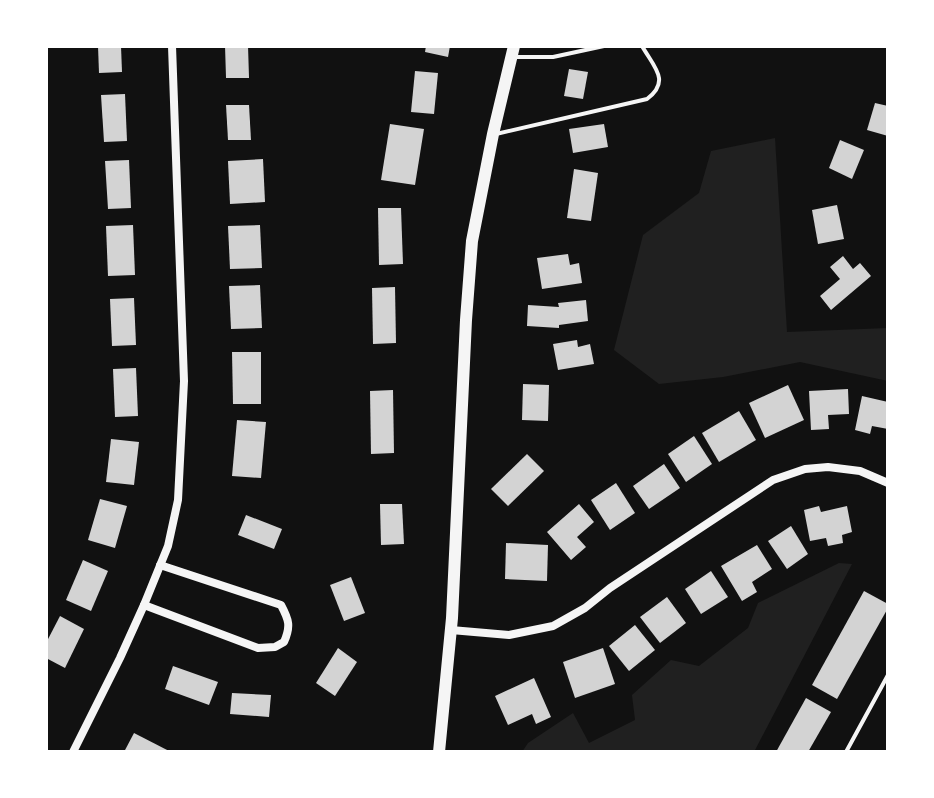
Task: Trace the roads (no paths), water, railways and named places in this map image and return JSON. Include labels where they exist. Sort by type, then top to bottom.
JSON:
[{"type":"main road","points":[[439,752],[451,630],[472,241],[513,51]]},
{"type":"street","points":[[73,752],[144,605],[168,546],[178,500],[184,381],[172,46]]},
{"type":"street","points":[[451,630],[509,635],[553,626],[585,608],[610,588],[773,480],[805,469],[828,467],[860,471],[888,483]]},
{"type":"street","points":[[144,605],[258,648],[275,647],[284,642],[288,634],[289,620],[281,605],[160,565]]},
{"type":"lane","points":[[513,51],[553,57],[604,46]]},
{"type":"lane","points":[[493,134],[647,99],[658,90],[660,83],[642,46]]},
{"type":"lane","points":[[846,752],[888,675]]}]
